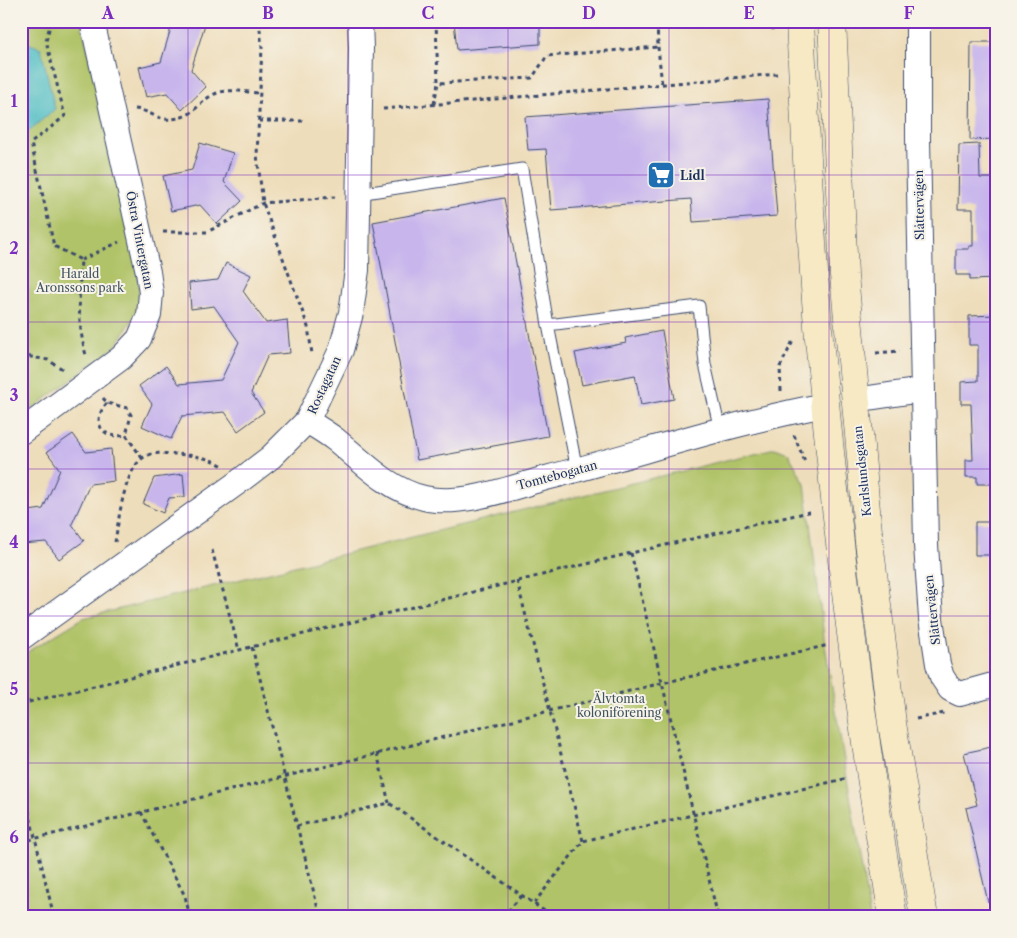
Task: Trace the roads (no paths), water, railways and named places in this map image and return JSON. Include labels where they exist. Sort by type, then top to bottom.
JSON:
[{"type":"main road","points":[[800,21],[806,152],[825,405],[848,609],[880,838],[883,915]]},
{"type":"main road","name":"Karlslundsgatan","points":[[832,21],[844,275],[869,542],[887,684],[924,917]]},
{"type":"main road","points":[[825,405],[855,400]]},
{"type":"street","name":"Östra Vintergatan","points":[[21,432],[121,358],[139,339],[149,315],[151,293],[140,233],[92,21]]},
{"type":"street","name":"Rostagatan","points":[[21,638],[237,483],[271,457],[307,421],[341,350],[351,314],[357,270],[362,48],[360,21]]},
{"type":"street","name":"Slåttervägen","points":[[918,21],[922,390],[926,545],[931,619],[938,664],[942,677],[950,689],[960,694],[996,684]]},
{"type":"street","points":[[855,400],[922,390]]},
{"type":"street","name":"Tomtebogatan","points":[[307,421],[334,438],[384,480],[402,490],[423,498],[444,500],[475,497],[720,430],[825,405]]},
{"type":"lane","points":[[358,194],[522,169],[548,325],[577,470]]},
{"type":"lane","points":[[548,325],[699,306],[705,364],[720,430]]},
{"type":"water","points":[[21,41],[41,48],[55,109],[24,135],[21,134]]},
{"type":"place","name":"Lidl","points":[[661,175]]},
{"type":"park label","name":"Harald Aronssons park","points":[[80,280]]},
{"type":"park label","name":"Älvtomta koloniförening","points":[[619,705]]}]
